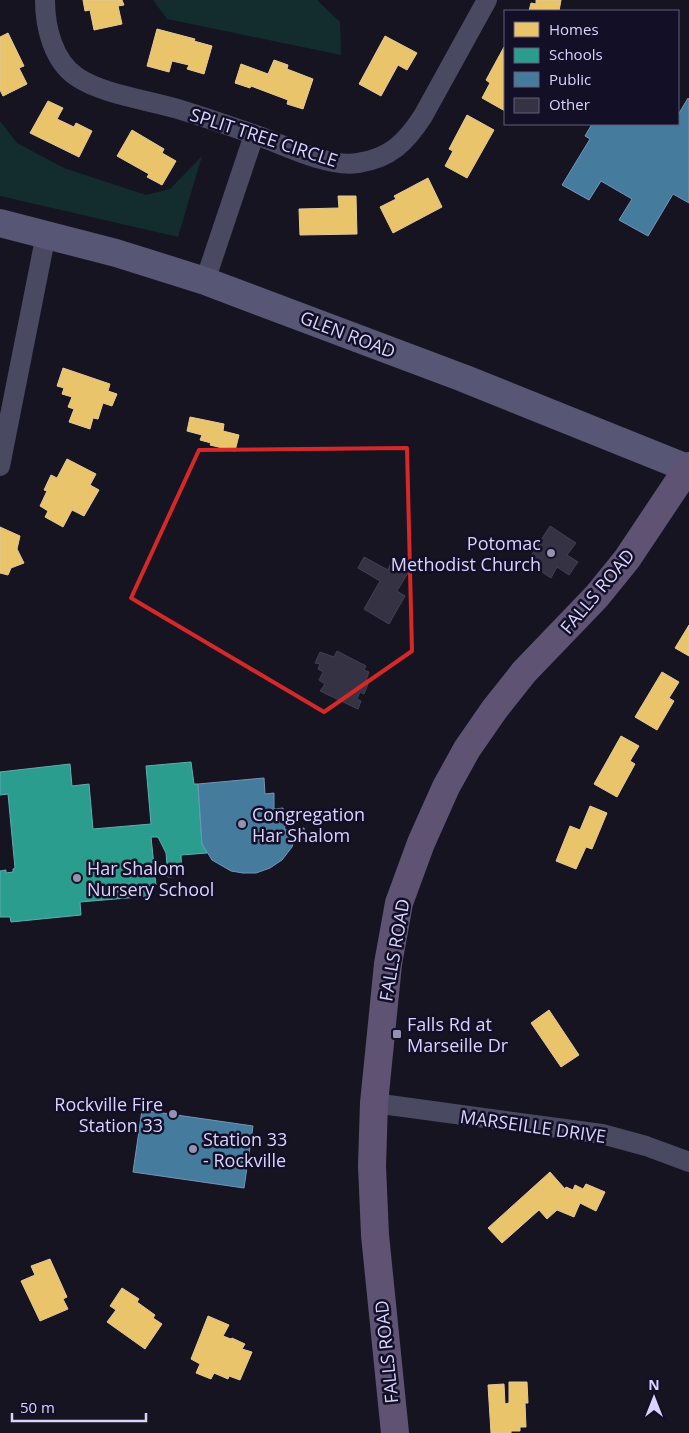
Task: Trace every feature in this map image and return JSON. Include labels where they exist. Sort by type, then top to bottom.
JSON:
[{"type":"main road","name":"GLEN ROAD","points":[[0,223],[116,253],[205,280],[463,378],[688,467]]},
{"type":"main road","name":"FALLS ROAD","points":[[395,1433],[375,1235],[372,1166],[374,1103],[388,964],[399,903],[421,843],[446,787],[467,749],[494,710],[524,672],[597,596],[627,559],[688,467]]},
{"type":"street","name":"SPLIT TREE CIRCLE","points":[[44,0],[44,18],[52,43],[60,59],[76,77],[99,88],[178,110],[316,158],[341,163],[358,163],[379,157],[399,147],[412,133],[487,0]]},
{"type":"street","points":[[205,280],[254,135]]},
{"type":"street","points":[[0,466],[46,234]]},
{"type":"street","name":"MARSEILLE DRIVE","points":[[374,1103],[602,1134],[646,1146],[689,1162]]},
{"type":"highlighted area","points":[[407,448],[412,651],[324,712],[131,598],[199,450]]},
{"type":"green space","points":[[153,0],[317,0],[340,22],[341,55],[167,19]]},
{"type":"green space","points":[[0,121],[17,143],[64,168],[146,195],[170,189],[202,156],[178,237],[0,196]]},
{"type":"building: Homes","points":[[83,0],[122,0],[124,5],[118,6],[122,24],[94,30],[90,10],[85,11]]},
{"type":"building: Homes","points":[[536,0],[561,0],[559,10],[529,10],[531,3],[536,4]]},
{"type":"building: Homes","points":[[157,29],[195,39],[194,41],[212,46],[204,74],[187,69],[189,65],[172,61],[169,72],[147,66]]},
{"type":"building: Homes","points":[[8,33],[24,66],[19,68],[27,84],[3,96],[0,90],[0,37]]},
{"type":"building: Homes","points":[[385,36],[417,53],[407,70],[398,65],[381,96],[359,84]]},
{"type":"building: Homes","points":[[504,47],[504,110],[482,98],[490,83],[486,80]]},
{"type":"building: Homes","points":[[274,60],[288,65],[287,69],[313,79],[303,109],[287,104],[288,100],[251,86],[250,88],[235,83],[241,64],[268,74]]},
{"type":"building: Homes","points":[[48,101],[63,108],[57,119],[74,127],[76,123],[92,131],[79,157],[30,133]]},
{"type":"building: Homes","points":[[467,115],[494,130],[467,178],[445,166],[453,151],[449,149]]},
{"type":"building: Homes","points":[[132,130],[164,149],[162,153],[176,161],[162,185],[147,177],[149,174],[117,156]]},
{"type":"building: Homes","points":[[428,178],[442,207],[393,233],[380,207],[396,199],[394,196]]},
{"type":"building: Homes","points":[[338,196],[356,196],[357,234],[300,235],[299,209],[339,208]]},
{"type":"building: Homes","points":[[63,368],[110,384],[108,391],[117,394],[112,406],[103,403],[98,419],[93,418],[90,429],[69,422],[74,409],[68,407],[72,397],[62,394],[64,388],[57,386]]},
{"type":"building: Homes","points":[[190,417],[224,424],[223,431],[239,435],[235,451],[210,445],[211,443],[200,440],[202,435],[187,431]]},
{"type":"building: Homes","points":[[67,459],[96,474],[90,485],[99,490],[84,516],[72,510],[63,527],[45,517],[48,511],[40,506],[47,491],[44,490],[51,475],[57,478]]},
{"type":"building: Homes","points":[[0,527],[20,536],[17,549],[24,563],[11,568],[8,575],[0,573]]},
{"type":"building: Homes","points":[[689,625],[689,656],[675,648]]},
{"type":"building: Homes","points":[[662,672],[679,682],[669,698],[674,701],[657,730],[635,717]]},
{"type":"building: Homes","points":[[621,736],[639,746],[630,761],[635,764],[617,797],[594,784]]},
{"type":"building: Homes","points":[[590,806],[607,813],[592,849],[586,847],[576,869],[556,861],[570,826],[580,830]]},
{"type":"building: Homes","points":[[549,1010],[579,1055],[561,1067],[531,1023]]},
{"type":"building: Homes","points":[[550,1172],[565,1189],[566,1187],[573,1190],[575,1185],[583,1189],[586,1184],[605,1192],[596,1211],[580,1203],[574,1217],[557,1210],[547,1219],[539,1210],[502,1243],[488,1228]]},
{"type":"building: Homes","points":[[50,1259],[67,1297],[63,1299],[68,1309],[40,1321],[21,1281],[35,1275],[31,1266]]},
{"type":"building: Homes","points":[[122,1288],[139,1299],[137,1302],[155,1315],[153,1318],[162,1324],[145,1349],[107,1322],[116,1310],[110,1306]]},
{"type":"building: Homes","points":[[208,1316],[229,1325],[223,1336],[245,1344],[242,1349],[252,1352],[240,1380],[229,1376],[228,1379],[214,1373],[211,1379],[196,1373],[200,1364],[191,1359]]},
{"type":"building: Homes","points":[[509,1382],[527,1382],[528,1403],[525,1403],[526,1427],[520,1427],[520,1431],[511,1431],[511,1433],[491,1433],[488,1385],[504,1384],[505,1404],[509,1403]]},
{"type":"building: Schools","points":[[191,762],[194,784],[198,784],[202,844],[207,853],[181,855],[182,876],[168,877],[166,853],[158,837],[151,837],[156,885],[149,886],[151,896],[80,902],[81,915],[11,922],[10,917],[0,917],[0,871],[6,870],[6,873],[13,872],[15,868],[8,794],[0,795],[0,772],[70,764],[72,786],[89,784],[93,829],[151,824],[146,766]]},
{"type":"building: Public","points":[[688,98],[689,203],[673,194],[648,236],[619,220],[632,199],[601,181],[589,200],[562,185],[590,139],[585,136],[591,125],[679,125],[679,113]]},
{"type":"building: Public","name":"Congregation Har Shalom","points":[[264,778],[265,794],[274,793],[274,809],[283,808],[285,830],[304,828],[305,833],[297,834],[292,847],[282,860],[270,868],[256,873],[231,871],[212,860],[202,844],[198,784]]},
{"type":"building: Public","name":"Station 33 - Rockville","points":[[142,1110],[253,1126],[244,1188],[133,1172]]},
{"type":"building: Other","name":"Potomac Methodist Church","points":[[550,526],[576,543],[567,555],[578,562],[569,575],[557,567],[551,578],[527,562]]},
{"type":"building: Other","points":[[364,557],[388,570],[391,563],[408,573],[397,591],[405,596],[389,624],[364,609],[380,581],[358,568]]},
{"type":"building: Other","points":[[337,651],[366,666],[364,670],[369,672],[365,683],[368,684],[364,694],[360,692],[357,699],[361,701],[358,709],[320,691],[325,684],[319,680],[323,672],[318,669],[320,664],[315,663],[320,652],[334,657]]},
{"type":"place","name":"Potomac Methodist Church","points":[[551,553]]},
{"type":"place","name":"Congregation Har Shalom","points":[[242,824]]},
{"type":"place","name":"Har Shalom Nursery School","points":[[77,878]]},
{"type":"place","name":"Falls Rd at Marseille Dr","points":[[397,1034]]},
{"type":"place","name":"Rockville Fire Station 33","points":[[173,1114]]},
{"type":"place","name":"Station 33 - Rockville","points":[[193,1149]]}]
